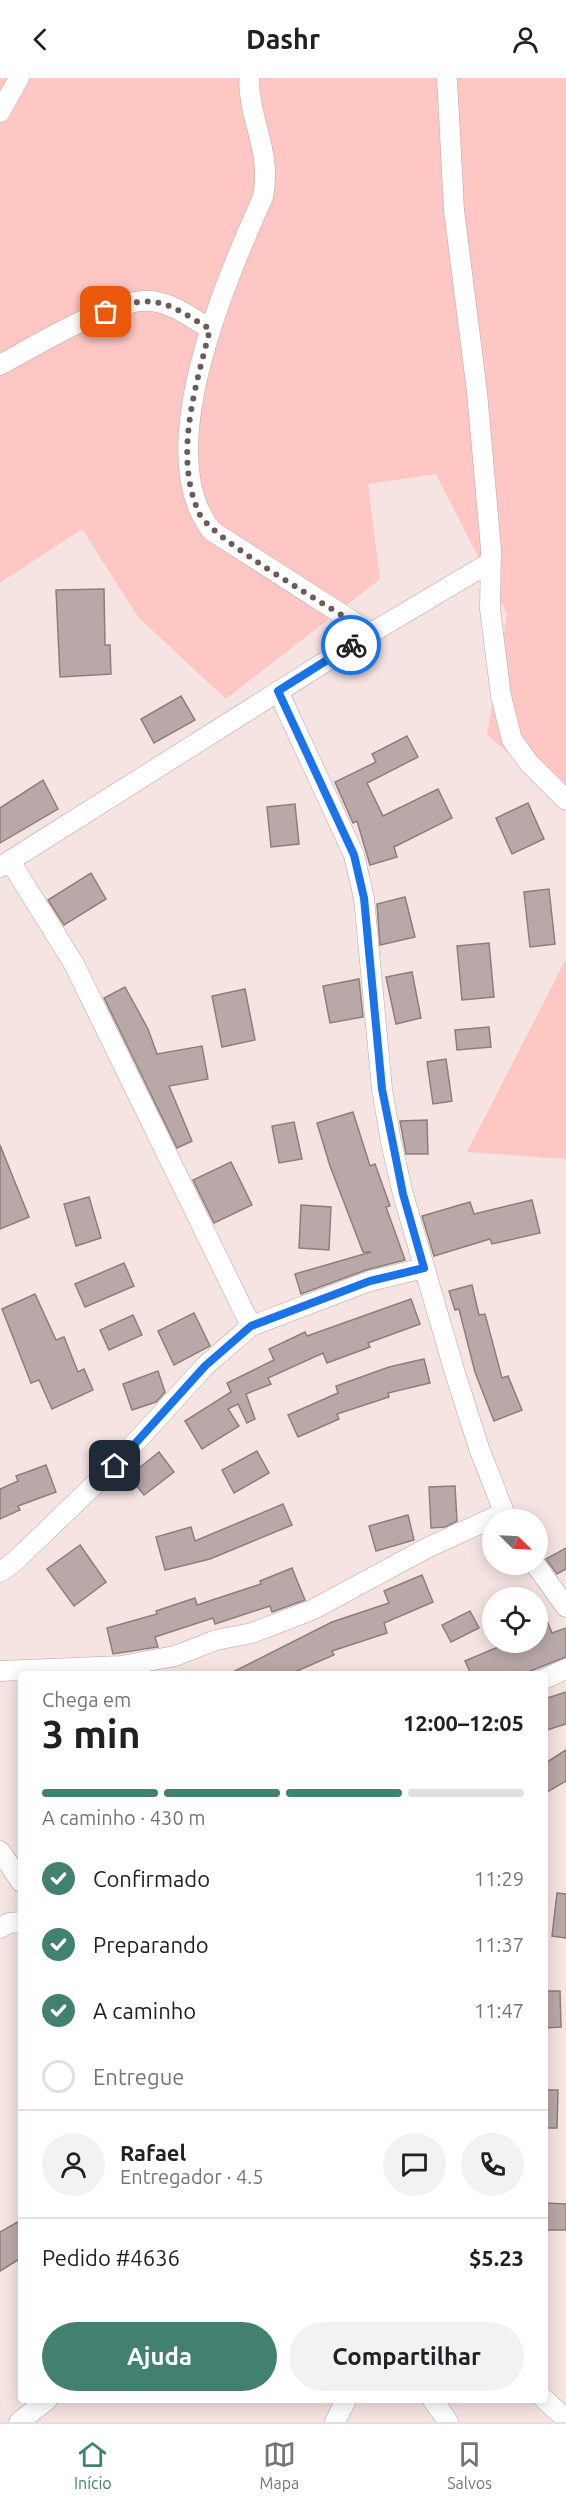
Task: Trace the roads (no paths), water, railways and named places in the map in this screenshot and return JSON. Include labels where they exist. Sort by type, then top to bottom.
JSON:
[{"type":"street","points":[[0,112],[19,78]]},
{"type":"street","points":[[249,78],[267,176],[263,197],[210,329],[189,417],[191,485],[199,515],[212,531],[371,633]]},
{"type":"street","points":[[447,78],[454,210],[477,392],[491,549],[490,609],[501,696],[509,732],[529,764],[566,800]]},
{"type":"street","points":[[0,365],[64,330],[128,303],[143,300],[169,305],[210,329]]},
{"type":"street","points":[[251,1326],[74,964],[5,864],[371,633],[489,563]]},
{"type":"street","points":[[278,691],[354,855],[364,898],[382,1089],[403,1194],[479,1448],[502,1509]]},
{"type":"street","points":[[0,1572],[14,1562],[115,1466],[205,1366],[251,1326],[370,1281],[424,1268]]},
{"type":"street","points":[[0,1671],[121,1666],[175,1656],[216,1640],[252,1633],[312,1610],[427,1548],[482,1525]]},
{"type":"street","points":[[543,1575],[566,1607]]},
{"type":"street","points":[[548,1677],[566,1669]]},
{"type":"street","points":[[0,1851],[18,1878]]},
{"type":"street","points":[[0,1928],[18,1923]]},
{"type":"street","points":[[19,2422],[43,2403]]},
{"type":"street","points":[[335,2422],[344,2403]]},
{"type":"street","points":[[435,2403],[448,2422]]},
{"type":"street","points":[[548,2403],[566,2420]]}]
